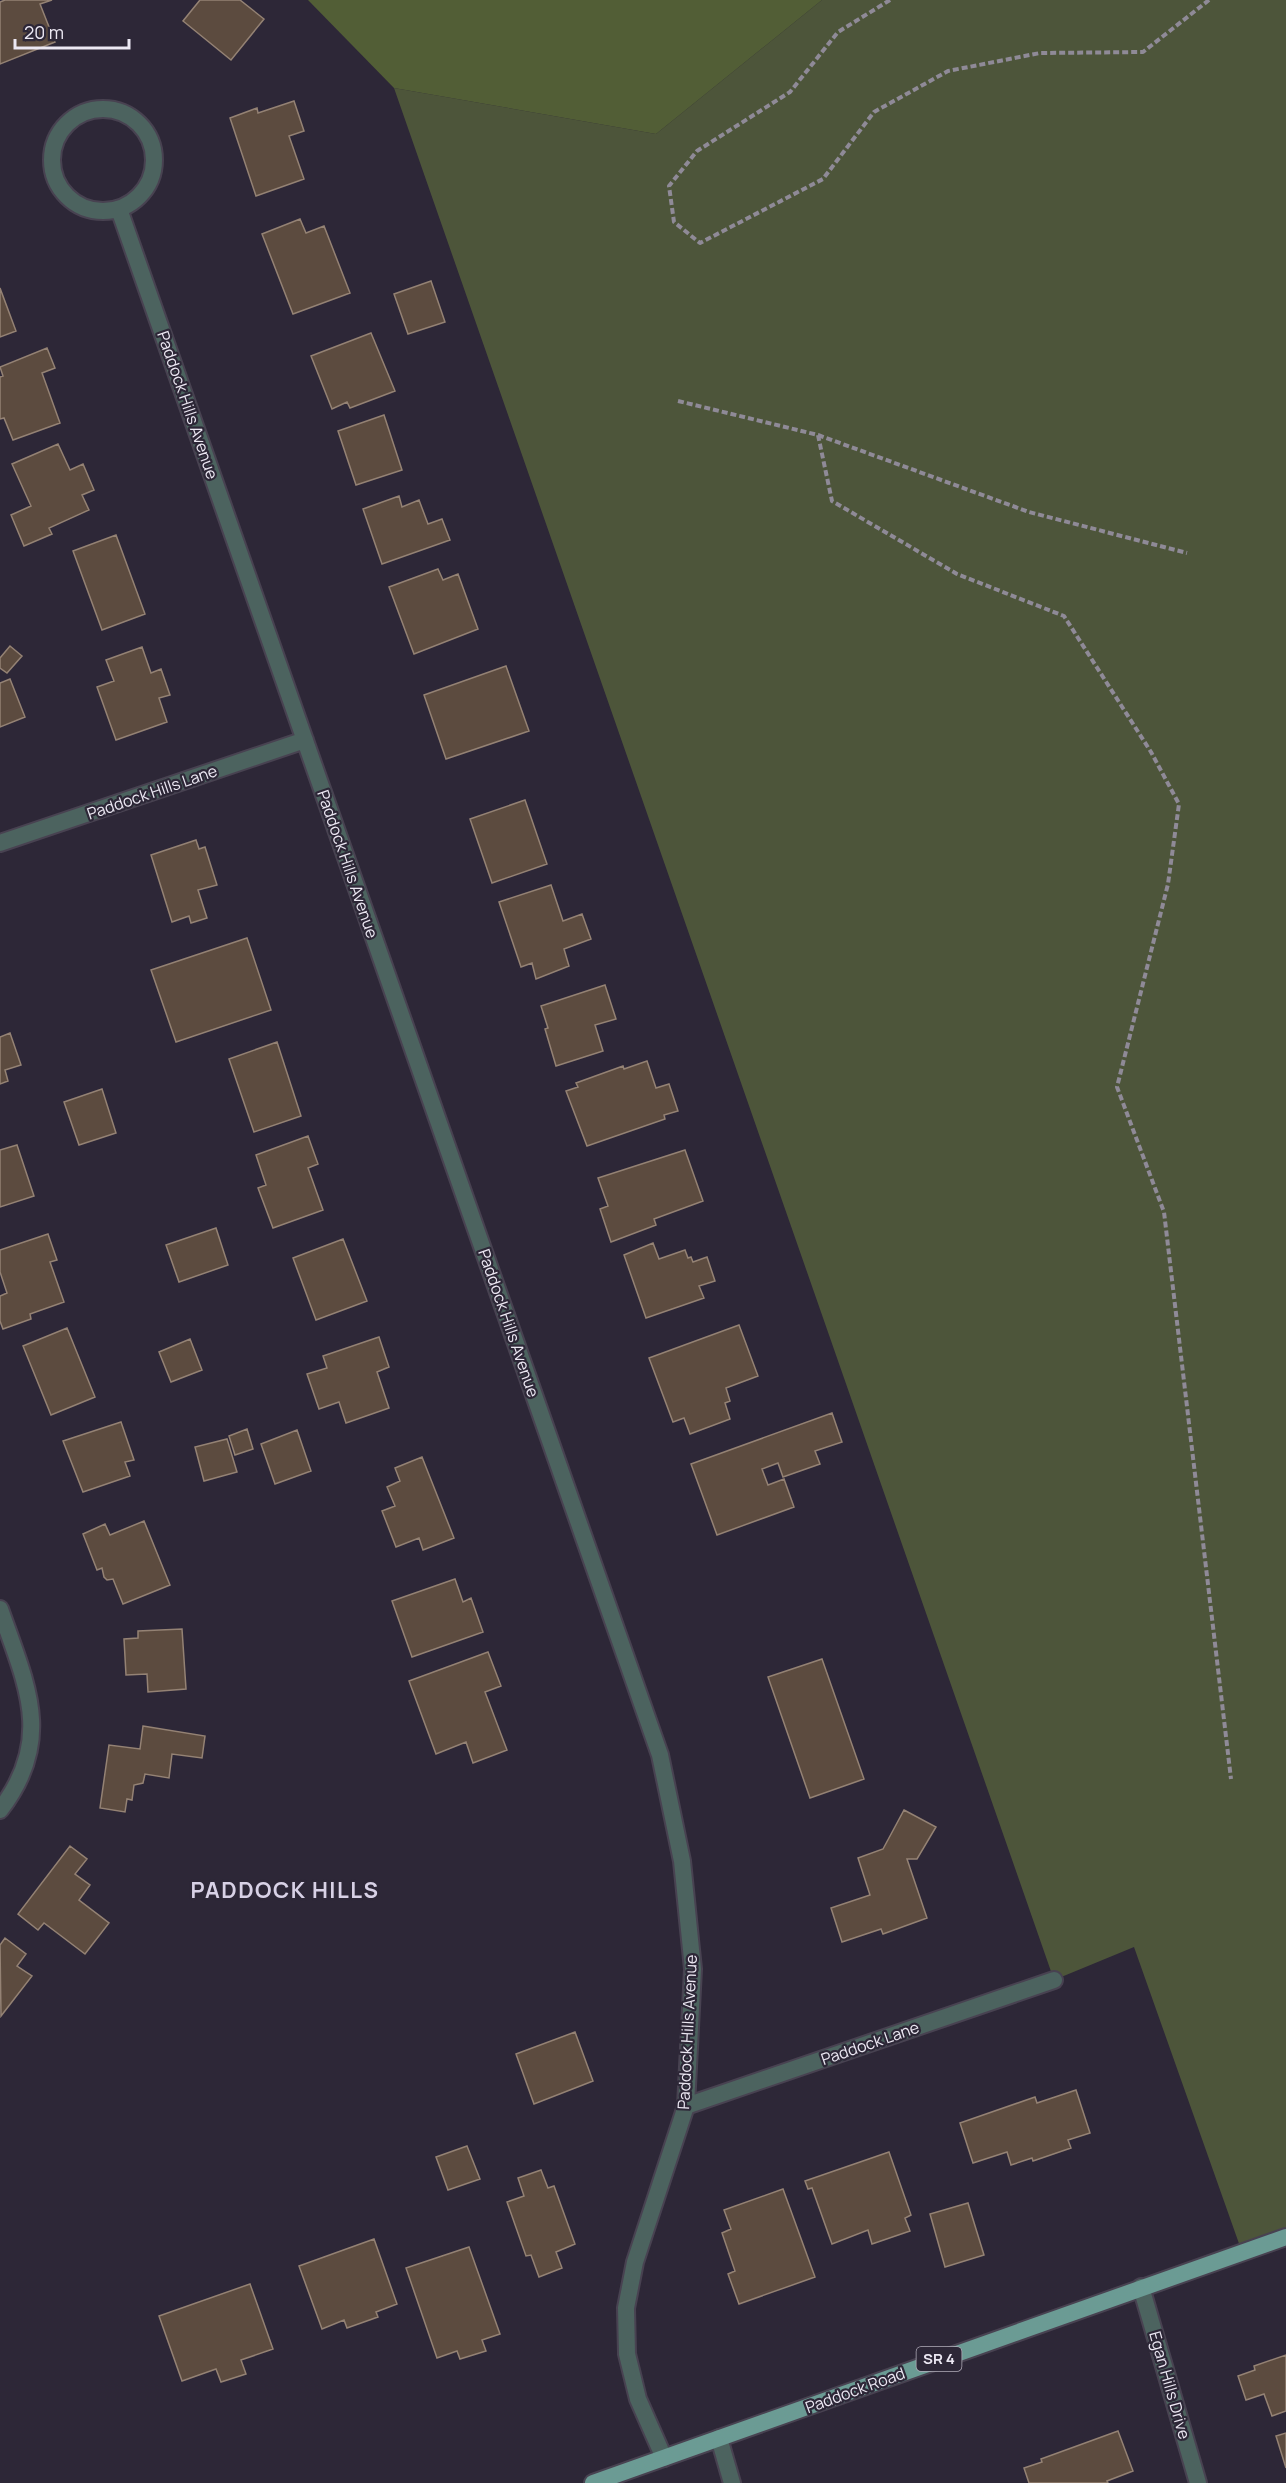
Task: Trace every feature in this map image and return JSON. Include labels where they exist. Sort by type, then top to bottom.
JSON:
[{"type":"main road","name":"Paddock Road","points":[[593,2483],[1286,2237]]},
{"type":"street","points":[[101,108],[117,110],[132,117],[144,129],[152,143],[154,159],[148,183],[134,201],[119,209],[102,211],[84,207],[70,198],[58,184],[53,168],[53,150],[59,134],[70,120],[85,111],[101,108]]},
{"type":"street","name":"Paddock Hills Avenue","points":[[119,209],[660,1755],[682,1861],[693,1969],[686,2106],[635,2262],[626,2308],[627,2354],[632,2377],[638,2399],[664,2458]]},
{"type":"street","name":"Paddock Hills Lane","points":[[0,843],[304,740]]},
{"type":"street","points":[[0,1609],[28,1691],[32,1721],[27,1761],[16,1789],[0,1810]]},
{"type":"street","name":"Paddock Lane","points":[[686,2106],[1054,1980]]},
{"type":"street","name":"Egan Hills Drive","points":[[1141,2287],[1198,2483]]},
{"type":"street","points":[[719,2438],[732,2483]]},
{"type":"path","points":[[890,0],[838,32],[790,92],[697,151],[669,186],[674,222],[700,243],[823,179],[874,112],[948,71],[1040,54],[1143,52],[1209,0]]},
{"type":"path","points":[[678,401],[818,435],[1029,512],[1187,553]]},
{"type":"path","points":[[818,435],[832,501],[957,574],[1064,616],[1151,752],[1179,804],[1168,884],[1117,1087],[1164,1212],[1231,1779]]},
{"type":"green space","points":[[308,0],[822,0],[656,134],[394,88]]},
{"type":"green space","points":[[822,0],[1286,0],[1286,2237],[1242,2252],[1134,1947],[1054,1980],[394,88],[656,134]]},
{"type":"building","points":[[5,0],[52,0],[40,4],[55,42],[0,64],[0,2]]},
{"type":"building","points":[[200,0],[240,0],[264,19],[231,60],[183,21]]},
{"type":"building","points":[[294,101],[304,131],[289,136],[304,179],[256,196],[230,118],[257,108],[258,113]]},
{"type":"building","points":[[300,219],[306,233],[324,226],[350,293],[293,314],[262,234]]},
{"type":"building","points":[[431,281],[445,322],[408,334],[394,294]]},
{"type":"building","points":[[0,288],[16,331],[0,337]]},
{"type":"building","points":[[371,333],[395,391],[350,408],[347,402],[332,409],[311,356]]},
{"type":"building","points":[[47,348],[55,368],[42,373],[60,423],[13,440],[4,418],[0,419],[0,377],[3,376],[0,367]]},
{"type":"building","points":[[384,415],[402,470],[356,485],[338,431]]},
{"type":"building","points":[[58,444],[70,470],[83,464],[94,490],[82,495],[89,510],[49,528],[52,534],[24,546],[11,515],[31,506],[12,464]]},
{"type":"building","points":[[399,496],[402,507],[419,500],[428,524],[442,519],[450,540],[382,564],[363,509]]},
{"type":"building","points":[[116,535],[145,614],[102,630],[73,551]]},
{"type":"building","points":[[438,569],[443,580],[458,574],[478,629],[414,654],[389,587]]},
{"type":"building","points":[[10,646],[22,656],[7,673],[0,668],[0,658]]},
{"type":"building","points":[[142,647],[151,673],[161,669],[170,695],[159,698],[167,722],[116,740],[97,687],[114,681],[106,660]]},
{"type":"building","points":[[506,666],[529,731],[446,759],[424,695]]},
{"type":"building","points":[[10,679],[25,717],[0,727],[0,683]]},
{"type":"building","points":[[525,800],[547,864],[492,883],[470,819]]},
{"type":"building","points":[[196,840],[199,849],[205,847],[217,885],[198,890],[207,918],[191,923],[189,916],[172,922],[151,855]]},
{"type":"building","points":[[551,885],[563,921],[582,914],[591,939],[564,949],[569,966],[536,979],[532,963],[521,967],[499,902]]},
{"type":"building","points":[[247,938],[271,1010],[176,1042],[151,970]]},
{"type":"building","points":[[605,985],[616,1019],[595,1025],[603,1051],[556,1066],[541,1006]]},
{"type":"building","points":[[10,1033],[21,1065],[5,1070],[8,1081],[0,1084],[0,1037]]},
{"type":"building","points":[[277,1042],[301,1116],[254,1132],[229,1059]]},
{"type":"building","points":[[647,1061],[656,1088],[669,1084],[678,1111],[664,1115],[665,1119],[587,1146],[566,1091],[578,1087],[576,1083],[623,1066],[624,1069]]},
{"type":"building","points":[[102,1089],[116,1133],[79,1145],[64,1102]]},
{"type":"building","points":[[308,1136],[318,1164],[308,1168],[323,1210],[273,1228],[258,1188],[266,1185],[256,1155]]},
{"type":"building","points":[[17,1145],[34,1196],[0,1207],[0,1150]]},
{"type":"building","points":[[685,1150],[703,1201],[654,1219],[656,1225],[611,1242],[600,1209],[608,1206],[598,1178]]},
{"type":"building","points":[[216,1228],[228,1265],[179,1282],[166,1245]]},
{"type":"building","points":[[48,1234],[57,1260],[50,1262],[64,1302],[30,1314],[31,1319],[3,1329],[0,1321],[0,1296],[7,1293],[0,1272],[0,1250]]},
{"type":"building","points":[[343,1239],[367,1301],[316,1320],[293,1258]]},
{"type":"building","points":[[653,1243],[659,1259],[685,1250],[688,1258],[691,1257],[693,1262],[707,1257],[715,1281],[699,1286],[704,1298],[646,1318],[624,1255]]},
{"type":"building","points":[[739,1325],[758,1376],[726,1388],[730,1401],[725,1403],[730,1419],[690,1434],[684,1418],[673,1422],[649,1358]]},
{"type":"building","points":[[67,1328],[95,1397],[51,1415],[23,1346]]},
{"type":"building","points":[[379,1337],[389,1367],[377,1372],[389,1408],[346,1423],[339,1402],[319,1409],[307,1374],[327,1368],[323,1356]]},
{"type":"building","points":[[190,1339],[202,1370],[171,1382],[159,1352]]},
{"type":"building","points":[[832,1413],[842,1442],[815,1451],[820,1464],[783,1477],[778,1463],[762,1469],[768,1485],[784,1479],[794,1507],[717,1535],[691,1464]]},
{"type":"building","points":[[121,1422],[134,1460],[125,1462],[130,1476],[83,1492],[63,1441]]},
{"type":"building","points":[[247,1429],[253,1449],[235,1455],[229,1436]]},
{"type":"building","points":[[297,1430],[311,1471],[275,1484],[261,1444]]},
{"type":"building","points":[[227,1439],[237,1472],[204,1481],[195,1447]]},
{"type":"building","points":[[422,1457],[454,1538],[423,1550],[419,1538],[396,1547],[382,1511],[395,1506],[387,1487],[400,1481],[395,1468]]},
{"type":"building","points":[[144,1521],[170,1585],[123,1604],[113,1579],[107,1580],[104,1577],[102,1568],[97,1570],[83,1534],[105,1524],[110,1535]]},
{"type":"building","points":[[455,1579],[463,1602],[471,1598],[483,1632],[412,1657],[392,1601]]},
{"type":"building","points":[[182,1629],[186,1689],[148,1692],[147,1674],[126,1675],[124,1639],[138,1638],[138,1631]]},
{"type":"building","points":[[488,1652],[501,1686],[485,1692],[507,1750],[473,1763],[466,1742],[436,1754],[409,1681]]},
{"type":"building","points":[[822,1659],[864,1779],[810,1798],[768,1677]]},
{"type":"building","points":[[143,1726],[205,1736],[202,1758],[172,1754],[169,1778],[145,1774],[143,1783],[134,1785],[132,1800],[127,1799],[125,1812],[100,1808],[109,1745],[140,1749]]},
{"type":"building","points":[[904,1810],[936,1827],[917,1859],[907,1859],[927,1918],[883,1934],[881,1929],[842,1942],[831,1908],[870,1895],[858,1858],[883,1849]]},
{"type":"building","points":[[70,1846],[87,1859],[75,1874],[90,1885],[79,1900],[109,1923],[85,1954],[44,1923],[38,1930],[18,1914]]},
{"type":"building","points":[[5,1938],[26,1954],[17,1966],[32,1976],[1,2016],[0,1945]]},
{"type":"building","points":[[575,2032],[593,2081],[534,2104],[516,2054]]},
{"type":"building","points":[[1076,2090],[1090,2133],[1068,2140],[1071,2148],[1033,2161],[1032,2158],[1011,2165],[1007,2152],[973,2163],[960,2123],[1035,2097],[1037,2103]]},
{"type":"building","points":[[467,2146],[480,2179],[448,2190],[436,2157]]},
{"type":"building","points":[[889,2152],[911,2215],[905,2218],[910,2231],[872,2244],[868,2230],[832,2244],[812,2188],[808,2189],[805,2181]]},
{"type":"building","points":[[541,2170],[548,2188],[554,2186],[575,2244],[556,2252],[562,2268],[539,2277],[531,2255],[526,2256],[507,2202],[524,2196],[518,2178]]},
{"type":"building","points":[[783,2189],[815,2277],[739,2304],[728,2274],[735,2271],[722,2233],[731,2229],[724,2210]]},
{"type":"building","points":[[968,2203],[984,2255],[945,2267],[930,2214]]},
{"type":"building","points":[[374,2239],[397,2304],[376,2312],[378,2317],[347,2328],[344,2320],[322,2329],[299,2266]]},
{"type":"building","points":[[469,2247],[500,2334],[482,2340],[486,2351],[460,2359],[457,2351],[437,2358],[406,2268]]},
{"type":"building","points":[[250,2284],[273,2349],[241,2360],[246,2374],[221,2382],[216,2369],[182,2381],[159,2316]]},
{"type":"building","points":[[1286,2355],[1286,2411],[1272,2416],[1264,2394],[1246,2400],[1238,2376],[1255,2370],[1254,2366]]},
{"type":"building","points":[[1118,2431],[1133,2471],[1107,2481],[1108,2483],[1029,2483],[1024,2468],[1042,2462],[1041,2459]]},
{"type":"building","points":[[1286,2433],[1286,2468],[1276,2436]]},
{"type":"district","name":"PADDOCK HILLS","points":[[285,1890]]}]
